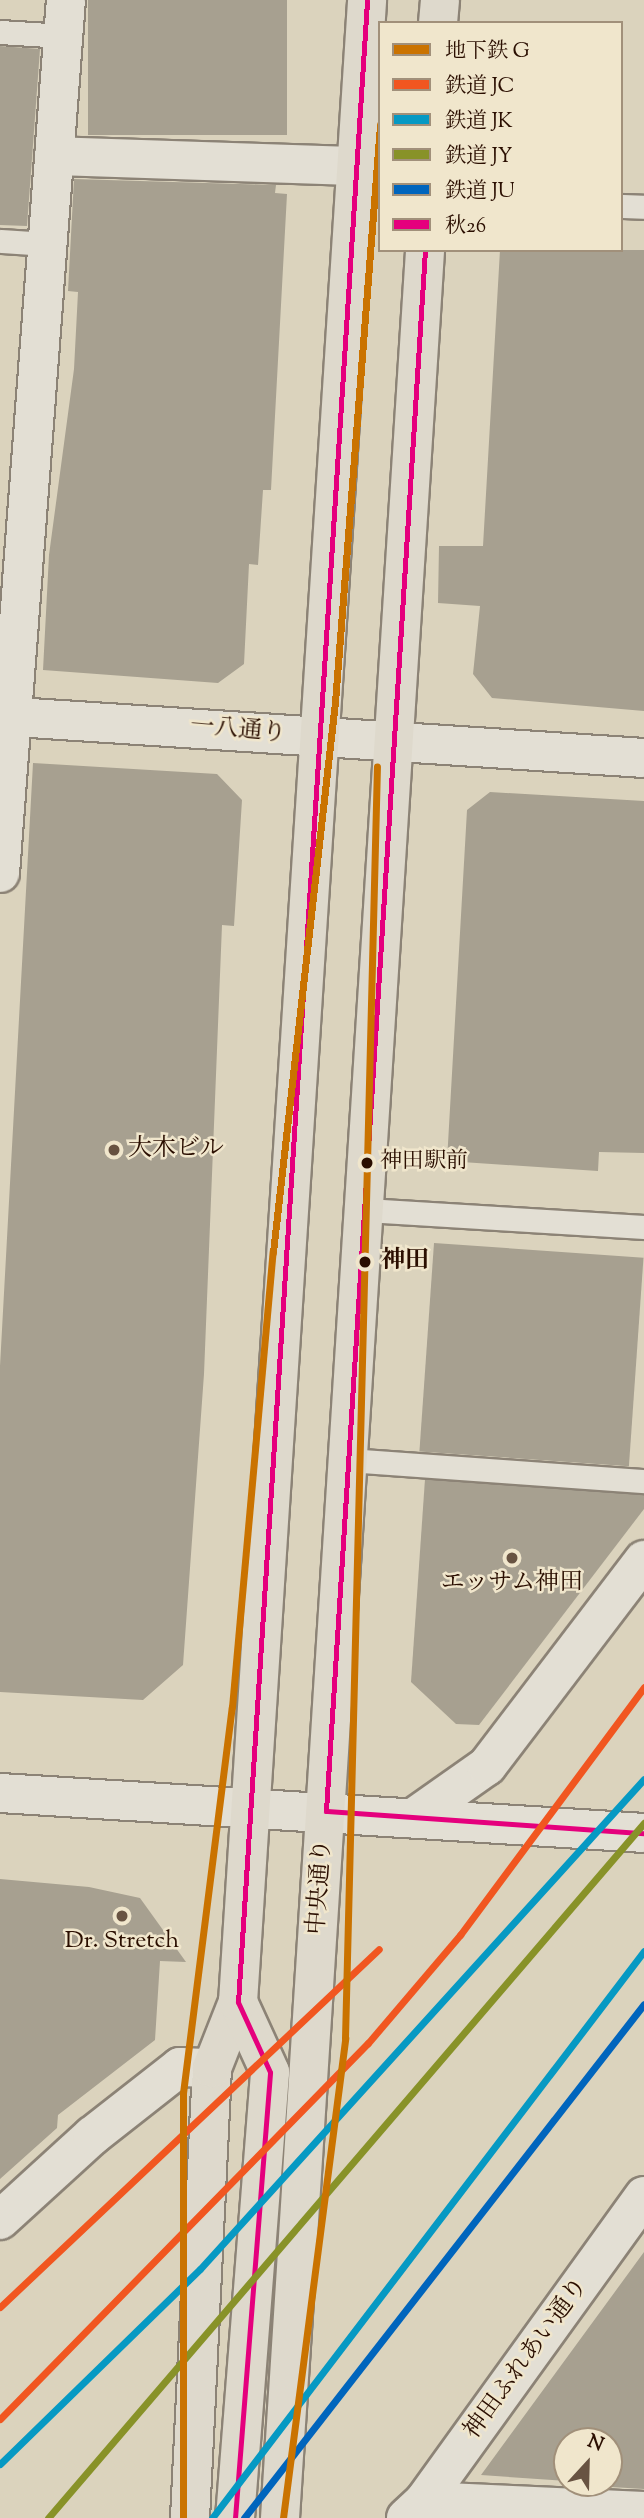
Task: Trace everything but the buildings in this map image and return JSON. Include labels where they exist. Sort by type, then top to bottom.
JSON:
[{"type":"highway","points":[[190,2518],[212,2068],[239,2002],[367,0]]},
{"type":"highway","points":[[438,21],[440,0]]},
{"type":"highway","name":"中央通り","points":[[280,2518],[425,252]]},
{"type":"highway","points":[[235,2518],[270,2072],[239,2002]]},
{"type":"street","points":[[0,873],[5,716],[65,18]]},
{"type":"street","points":[[54,156],[356,166]]},
{"type":"street","name":"一八通り","points":[[5,716],[246,729],[321,739],[644,758]]},
{"type":"street","points":[[413,1818],[487,1766],[644,1560]]},
{"type":"street","points":[[0,1793],[250,1806],[644,1833]]},
{"type":"street","points":[[0,2220],[92,2136],[180,2067],[212,2068]]},
{"type":"street","name":"神田ふれあい通り","points":[[415,2510],[644,2196]]},
{"type":"street","points":[[415,2510],[644,2511]]},
{"type":"lane","points":[[0,32],[65,18]]},
{"type":"lane","points":[[623,206],[644,207]]},
{"type":"lane","points":[[0,242],[47,244]]},
{"type":"lane","points":[[365,1210],[644,1227]]},
{"type":"lane","points":[[349,1460],[644,1481]]},
{"type":"metro line","name":"G","points":[[183,2518],[183,2093],[232,1707],[273,1252],[335,702],[378,151]]},
{"type":"metro line","name":"G","points":[[283,2518],[345,2038],[377,766]]},
{"type":"rail line","name":"JC","points":[[0,2419],[368,2043],[460,1935],[644,1687]]},
{"type":"rail line","name":"JK","points":[[0,2464],[200,2269],[644,1779]]},
{"type":"rail line","name":"JY","points":[[48,2518],[644,1823]]},
{"type":"rail line","name":"JC","points":[[0,2307],[379,1949]]},
{"type":"rail line","name":"JK","points":[[212,2518],[644,1951]]},
{"type":"rail line","name":"JU","points":[[244,2518],[644,2004]]},
{"type":"transit line","name":"秋26","points":[[235,2518],[270,2072],[238,2002],[367,0]]},
{"type":"transit line","name":"秋26","points":[[425,252],[326,1811],[644,1833]]},
{"type":"place","name":"大木ビル","points":[[114,1150]]},
{"type":"place","name":"神田駅前","points":[[367,1163]]},
{"type":"place","name":"神田","points":[[365,1262]]},
{"type":"place","name":"エッサム神田","points":[[512,1558]]},
{"type":"place","name":"Dr. Stretch","points":[[122,1916]]}]
